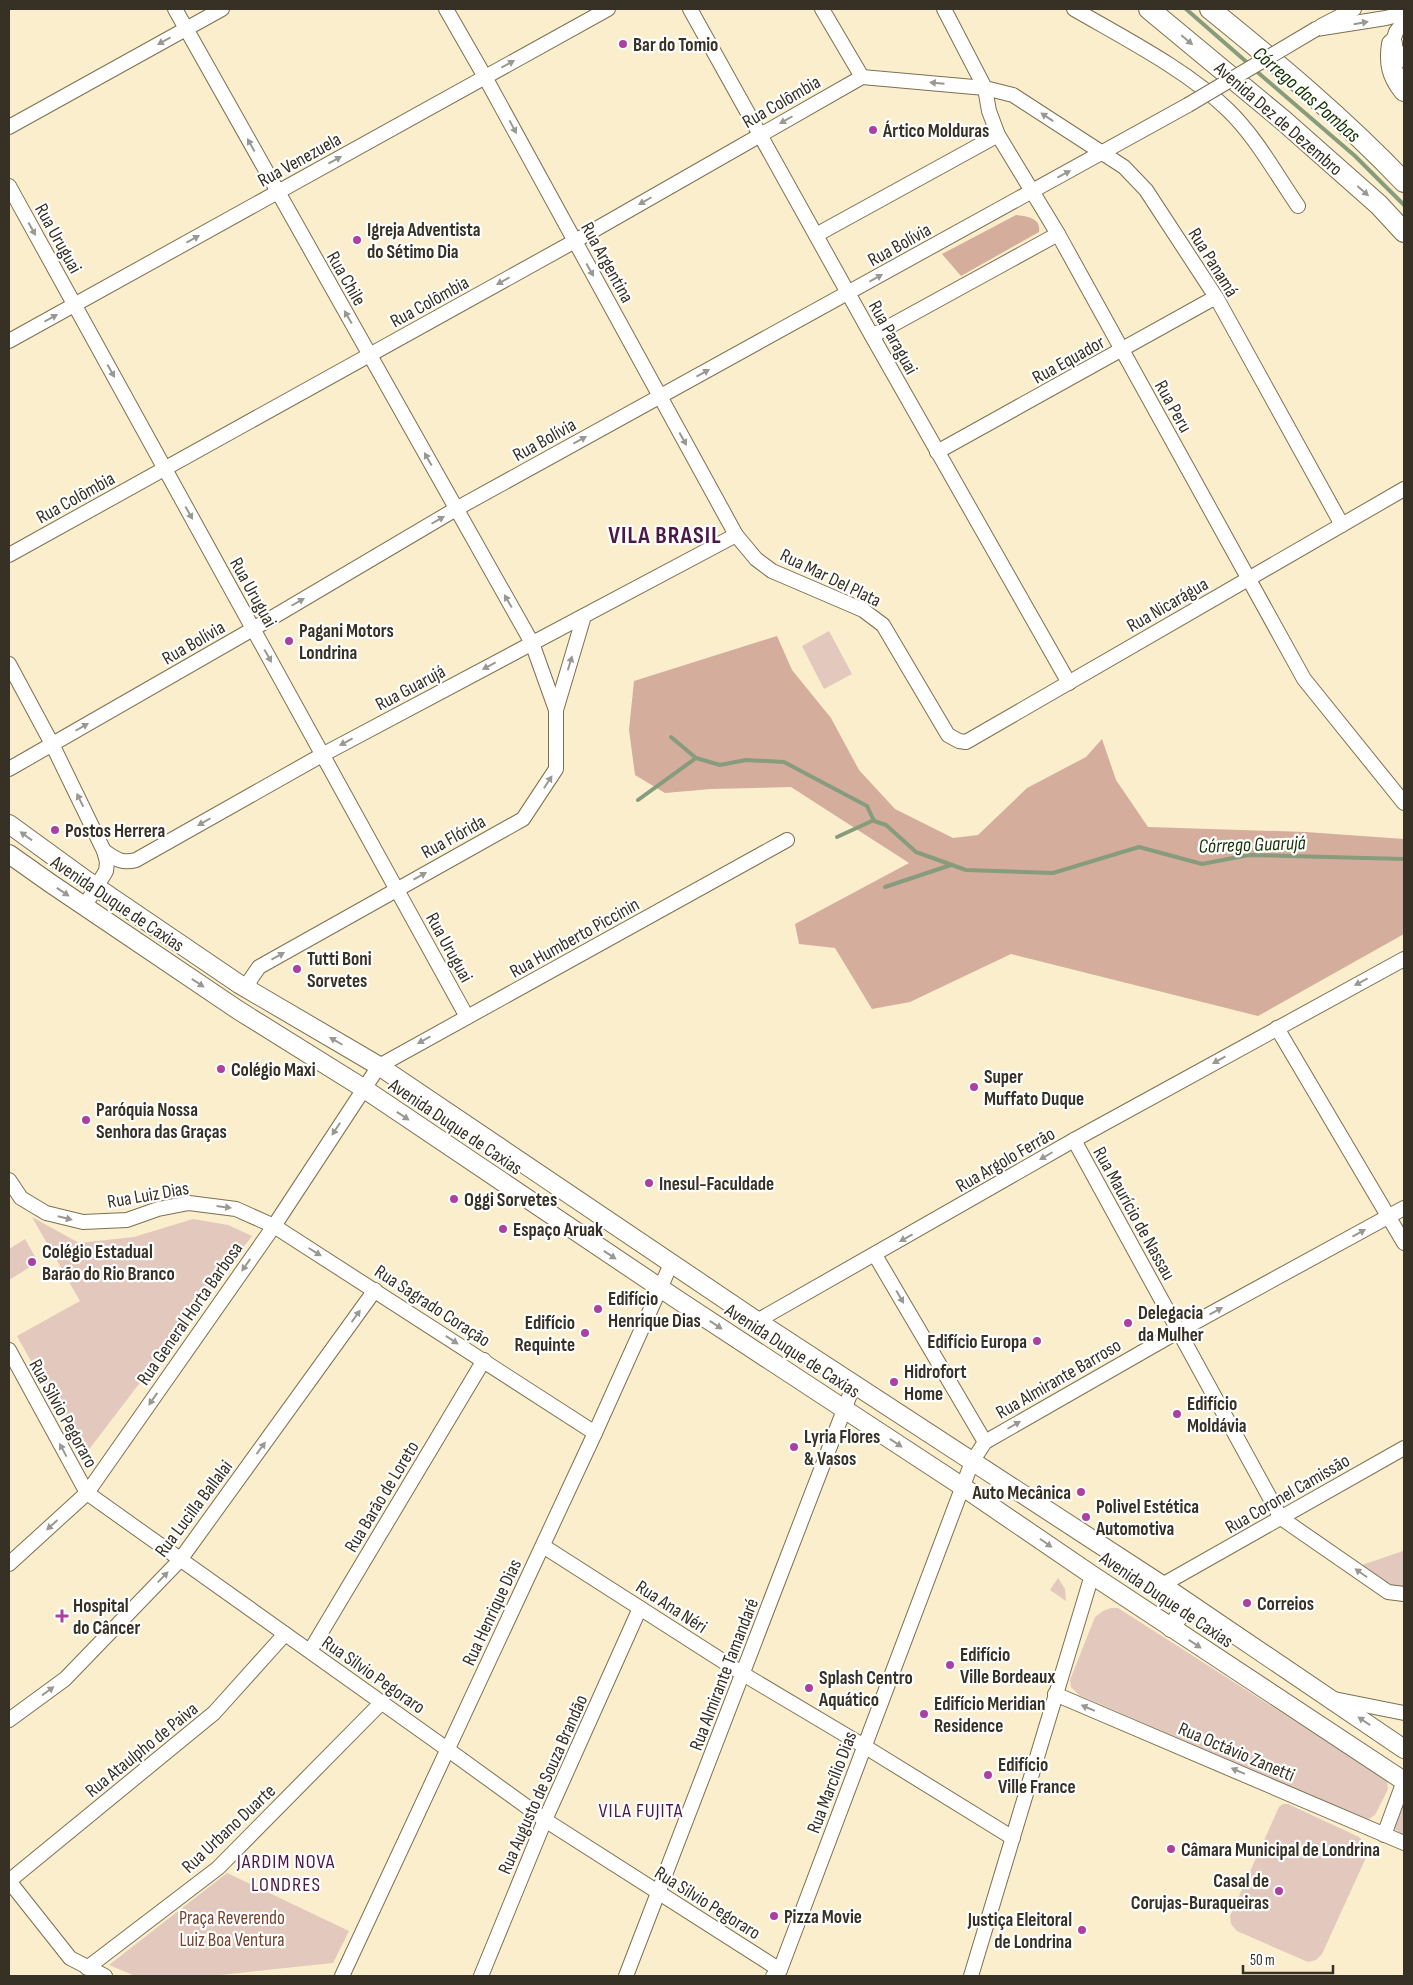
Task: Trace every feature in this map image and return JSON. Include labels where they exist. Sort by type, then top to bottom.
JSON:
[{"type":"highway","name":"Avenida Dez de Dezembro","points":[[1149,9],[1284,121],[1379,205],[1404,232]]},
{"type":"highway","name":"Avenida Dez de Dezembro","points":[[1210,9],[1305,87],[1365,140],[1404,182]]},
{"type":"highway","points":[[1392,44],[1391,69],[1395,79],[1404,91]]},
{"type":"main road","name":"Avenida Duque de Caxias","points":[[9,824],[96,887],[242,985],[378,1066],[671,1264],[1162,1585],[1404,1749]]},
{"type":"main road","name":"Avenida Duque de Caxias","points":[[9,854],[84,907],[238,1010],[363,1088],[661,1289],[963,1486],[1171,1628],[1404,1781]]},
{"type":"main road","points":[[222,999],[224,987],[242,985],[247,1002],[238,1010]]},
{"type":"main road","points":[[493,1176],[497,1170],[510,1166],[536,1181],[569,1195]]},
{"type":"main road","points":[[770,1360],[790,1369],[799,1369],[805,1367],[814,1359]]},
{"type":"main road","points":[[1017,1524],[1034,1501]]},
{"type":"main road","points":[[1171,1628],[1188,1603]]},
{"type":"street","name":"Rua Chile","points":[[175,9],[532,643]]},
{"type":"street","points":[[9,127],[222,9]]},
{"type":"street","name":"Rua Argentina","points":[[446,9],[485,76],[736,535]]},
{"type":"street","name":"Rua Venezuela","points":[[9,341],[608,9]]},
{"type":"street","name":"Rua Paraguai","points":[[690,9],[937,452],[1069,683]]},
{"type":"street","points":[[822,9],[862,77],[985,88]]},
{"type":"street","name":"Rua Peru","points":[[944,9],[985,88],[989,111],[998,135],[1058,234],[1304,679],[1404,803]]},
{"type":"street","points":[[1074,9],[1178,70],[1226,108],[1243,126],[1298,206]]},
{"type":"street","name":"Rua Bolívia","points":[[9,768],[253,629],[456,509],[1188,106],[1316,30],[1344,10]]},
{"type":"street","points":[[1316,30],[1404,13]]},
{"type":"street","points":[[1404,21],[1396,32],[1392,44],[1404,60]]},
{"type":"street","name":"Rua Colômbia","points":[[9,555],[574,241],[862,77]]},
{"type":"street","name":"Rua Panamá","points":[[985,88],[1013,95],[1124,167],[1146,190],[1216,297],[1342,525]]},
{"type":"street","points":[[816,235],[998,135]]},
{"type":"street","name":"Rua Uruguai","points":[[9,186],[467,1017]]},
{"type":"street","points":[[872,336],[1058,234]]},
{"type":"street","name":"Rua Equador","points":[[937,452],[1216,297]]},
{"type":"street","name":"Rua Nicarágua","points":[[948,735],[959,741],[966,742],[1404,489]]},
{"type":"street","name":"Rua Guarujá","points":[[104,851],[127,863],[136,860],[322,755],[736,535]]},
{"type":"street","name":"Rua Mar Del Plata","points":[[736,535],[756,559],[772,571],[864,610],[883,625],[948,735]]},
{"type":"street","points":[[556,710],[584,616]]},
{"type":"street","name":"Rua Flórida","points":[[242,985],[250,980],[259,967],[523,819],[556,769],[556,710],[532,643]]},
{"type":"street","points":[[9,664],[52,744],[104,851],[107,862],[106,871],[84,907]]},
{"type":"street","name":"Rua Humberto Piccinin","points":[[378,1066],[787,840]]},
{"type":"street","name":"Rua Argolo Ferrão","points":[[757,1321],[1074,1140],[1404,959]]},
{"type":"street","points":[[1277,1028],[1404,1242]]},
{"type":"street","name":"Rua General Horta Barbosa","points":[[9,1564],[86,1493],[274,1226],[378,1066]]},
{"type":"street","name":"Rua Maurício de Nassau","points":[[1074,1140],[1281,1518],[1388,1592],[1404,1594]]},
{"type":"street","name":"Rua Luiz Dias","points":[[9,1180],[15,1201],[46,1213],[83,1222],[127,1220],[158,1209],[189,1203],[236,1209],[274,1226]]},
{"type":"street","name":"Rua Almirante Barroso","points":[[963,1486],[972,1462],[985,1442],[1179,1331],[1404,1208]]},
{"type":"street","name":"Rua Sagrado Coração","points":[[274,1226],[595,1433]]},
{"type":"street","points":[[875,1255],[985,1442]]},
{"type":"street","name":"Rua Henrique Dias","points":[[340,1976],[595,1433],[671,1264]]},
{"type":"street","name":"Rua Lucilla Ballalai","points":[[9,1720],[65,1679],[180,1560],[375,1290]]},
{"type":"street","name":"Rua Silvio Pegoraro","points":[[9,1350],[86,1493],[382,1702],[545,1820],[659,1893],[776,1973]]},
{"type":"street","name":"Rua Barão de Loreto","points":[[310,1652],[484,1360]]},
{"type":"street","name":"Rua Almirante Tamandaré","points":[[626,1976],[854,1384]]},
{"type":"street","name":"Rua Coronel Camissão","points":[[1162,1585],[1404,1448]]},
{"type":"street","name":"Rua Marcílio Dias","points":[[776,1973],[963,1486]]},
{"type":"street","name":"Rua Ana Néri","points":[[542,1546],[743,1674],[1013,1838]]},
{"type":"street","points":[[971,1976],[1092,1575]]},
{"type":"street","name":"Rua Augusto de Souza Brandão","points":[[481,1976],[545,1820],[640,1608]]},
{"type":"street","name":"Rua Ataulpho de Paiva","points":[[9,1881],[214,1713],[285,1634]]},
{"type":"street","name":"Rua Octávio Zanetti","points":[[1056,1694],[1404,1843]]},
{"type":"street","points":[[1328,1698],[1404,1713]]},
{"type":"street","name":"Rua Urbano Duarte","points":[[88,1968],[218,1868],[382,1702]]},
{"type":"street","points":[[1384,1835],[1404,1781]]},
{"type":"street","points":[[9,1881],[70,1958],[106,1976]]},
{"type":"green space","points":[[829,631],[852,674],[824,689],[802,646]]},
{"type":"green space","points":[[32,1217],[79,1243],[134,1237],[193,1219],[228,1225],[252,1236],[84,1456],[17,1336],[80,1301]]},
{"type":"green space","points":[[25,1239],[38,1262],[9,1280],[9,1249]]},
{"type":"green space","points":[[1403,1551],[1404,1586],[1391,1586],[1362,1565]]},
{"type":"green space","points":[[1058,1578],[1065,1589],[1066,1601],[1050,1590]]},
{"type":"green space","points":[[1111,1608],[1118,1608],[1382,1777],[1387,1781],[1388,1789],[1375,1815],[1369,1819],[1363,1818],[1079,1695],[1071,1687],[1070,1680],[1095,1617]]},
{"type":"green space","points":[[1404,1803],[1404,1836],[1395,1829],[1393,1822],[1401,1804]]},
{"type":"green space","points":[[1283,1804],[1288,1804],[1359,1837],[1368,1847],[1369,1851],[1322,1954],[1316,1960],[1308,1962],[1237,1931],[1231,1924],[1230,1916],[1279,1807]]},
{"type":"green space","name":"Praça Reverendo Luiz Boa Ventura","points":[[227,1873],[349,1931],[333,1963],[210,1976],[135,1976],[109,1965]]},
{"type":"shaded area","points":[[1016,215],[1029,217],[1036,221],[1039,232],[961,276],[942,254]]},
{"type":"shaded area","points":[[777,636],[792,670],[831,718],[859,770],[895,809],[953,838],[978,835],[1027,788],[1086,757],[1102,739],[1116,780],[1148,827],[1306,832],[1404,839],[1404,934],[1258,1016],[1011,954],[910,1002],[872,1009],[835,948],[799,944],[795,924],[909,863],[791,787],[711,789],[665,793],[635,775],[629,730],[634,681]]},
{"type":"waterway","name":"Córrego das Pombas","points":[[1186,9],[1250,65]]},
{"type":"waterway","name":"Córrego das Pombas","points":[[1255,70],[1355,156],[1404,205]]},
{"type":"waterway","name":"Córrego Guarujá","points":[[671,737],[696,758],[720,765],[746,760],[784,762],[867,806],[874,821],[886,825],[916,852],[966,870],[1053,873],[1139,847],[1202,864],[1249,855],[1404,859]]},
{"type":"waterway","points":[[638,800],[696,758]]},
{"type":"waterway","points":[[837,837],[874,820]]},
{"type":"waterway","points":[[885,887],[951,865]]},
{"type":"place","name":"Bar do Tomio","points":[[623,44]]},
{"type":"place","name":"Ártico Molduras","points":[[873,130]]},
{"type":"place","name":"Igreja Adventista do Sétimo Dia","points":[[357,240]]},
{"type":"place","name":"Pagani Motors Londrina","points":[[289,641]]},
{"type":"place","name":"Postos Herrera","points":[[55,830]]},
{"type":"place","name":"Tutti Boni Sorvetes","points":[[297,969]]},
{"type":"place","name":"Colégio Maxi","points":[[221,1069]]},
{"type":"place","name":"Super Muffato Duque","points":[[974,1087]]},
{"type":"place","name":"Paróquia Nossa Senhora das Graças","points":[[86,1120]]},
{"type":"place","name":"Inesul-Faculdade","points":[[649,1183]]},
{"type":"place","name":"Oggi Sorvetes","points":[[454,1199]]},
{"type":"place","name":"Espaço Aruak","points":[[503,1229]]},
{"type":"place","name":"Colégio Estadual Barão do Rio Branco","points":[[32,1262]]},
{"type":"place","name":"Edifício Henrique Dias","points":[[598,1309]]},
{"type":"place","name":"Delegacia da Mulher","points":[[1128,1323]]},
{"type":"place","name":"Edifício Requinte","points":[[585,1333]]},
{"type":"place","name":"Edifício Europa","points":[[1037,1341]]},
{"type":"place","name":"Hidrofort Home","points":[[894,1382]]},
{"type":"place","name":"Edifício Moldávia","points":[[1177,1414]]},
{"type":"place","name":"Lyria Flores & Vasos","points":[[794,1447]]},
{"type":"place","name":"Auto Mecânica","points":[[1081,1492]]},
{"type":"place","name":"Polivel Estética Automotiva","points":[[1086,1517]]},
{"type":"place","name":"Correios","points":[[1247,1603]]},
{"type":"place","name":"Hospital do Câncer","points":[[62,1616]]},
{"type":"place","name":"Edifício Ville Bordeaux","points":[[950,1665]]},
{"type":"place","name":"Splash Centro Aquático","points":[[809,1688]]},
{"type":"place","name":"Edifício Meridian Residence","points":[[924,1714]]},
{"type":"place","name":"Edifício Ville France","points":[[988,1775]]},
{"type":"place","name":"Câmara Municipal de Londrina","points":[[1171,1849]]},
{"type":"place","name":"Casal de Corujas-Buraqueiras","points":[[1279,1891]]},
{"type":"place","name":"Pizza Movie","points":[[774,1916]]},
{"type":"place","name":"Justiça Eleitoral de Londrina","points":[[1082,1930]]},
{"type":"district","name":"VILA BRASIL","points":[[665,535]]},
{"type":"district","name":"VILA FUJITA","points":[[641,1810]]},
{"type":"district","name":"JARDIM NOVA LONDRES","points":[[286,1872]]}]
